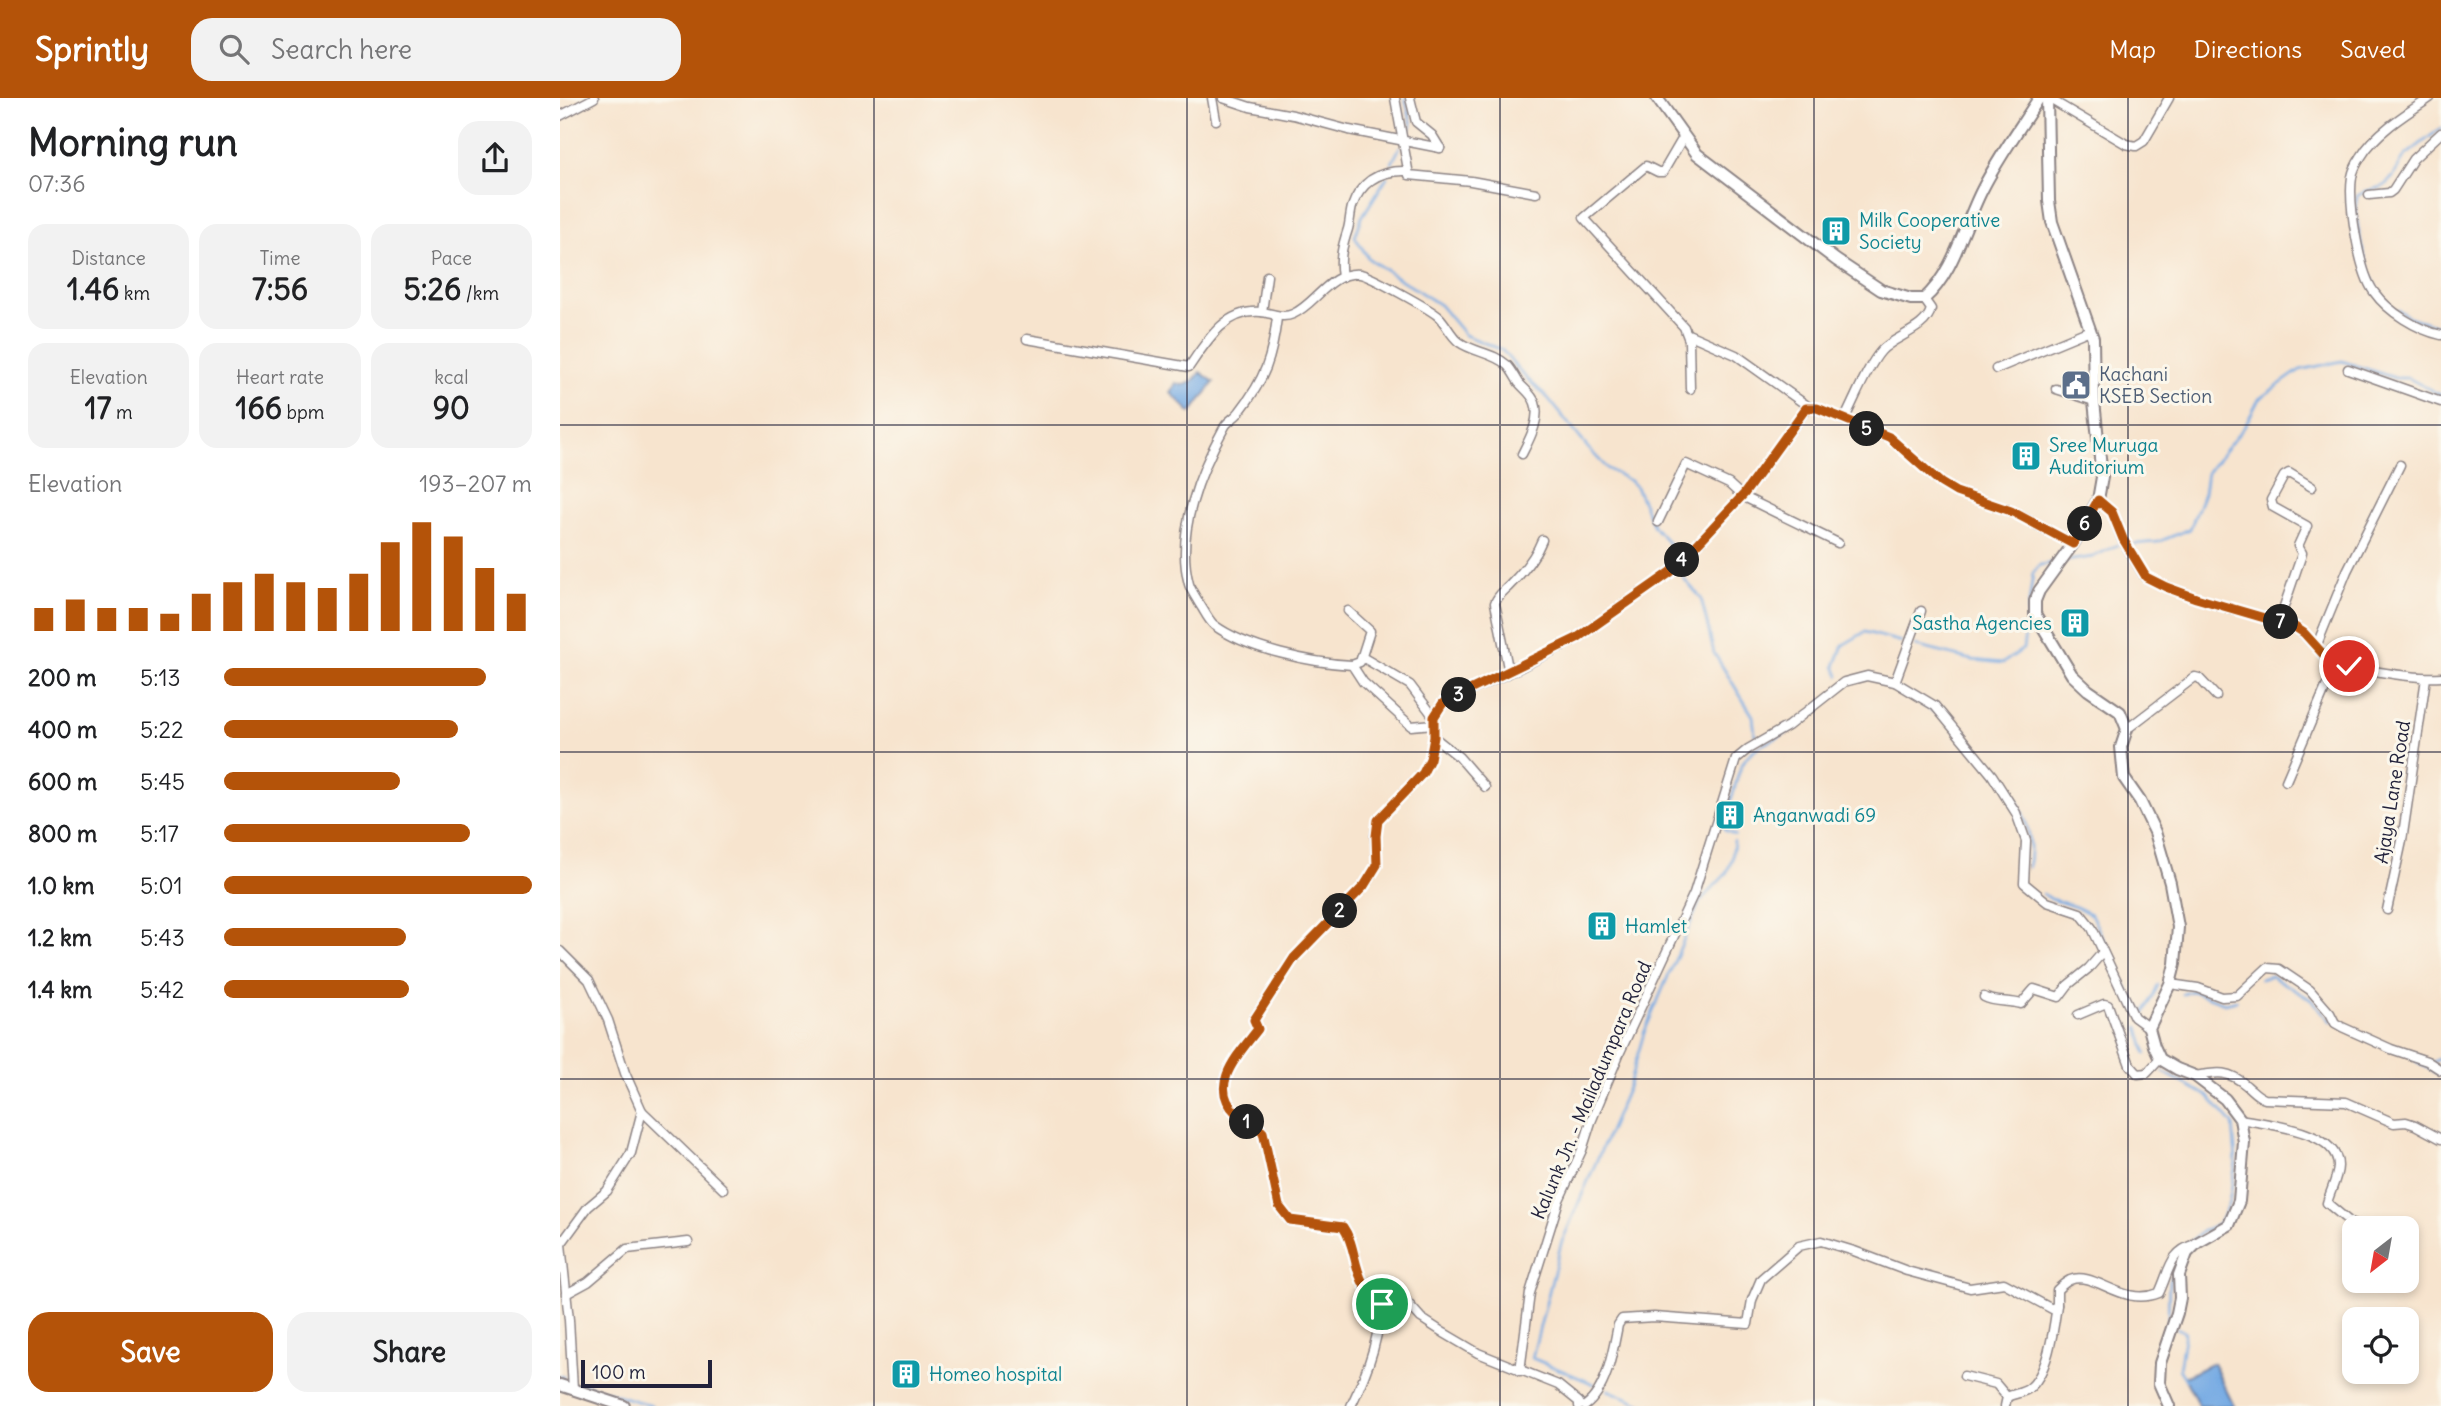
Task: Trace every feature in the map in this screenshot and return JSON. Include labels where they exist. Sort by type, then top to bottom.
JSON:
[{"type":"main road","points":[[1657,98],[1697,154],[1860,278],[1881,290],[1911,299],[1924,299],[1933,291],[1949,263],[1982,189],[2039,98]]},
{"type":"main road","points":[[2047,98],[2049,201],[2052,222],[2094,338],[2094,401],[2102,477],[2098,500],[2073,544],[2039,591],[2035,601],[2035,614],[2072,675],[2088,690],[2120,712],[2127,729],[2121,747],[2124,778],[2140,801],[2155,832],[2170,883],[2178,927],[2175,964],[2170,984],[2149,1028],[2154,1046],[2160,1059],[2195,1076],[2225,1099],[2240,1119],[2244,1142],[2239,1201],[2229,1225],[2197,1243],[2187,1253],[2179,1275],[2180,1298],[2160,1363],[2159,1383],[2169,1406]]},
{"type":"main road","points":[[560,1385],[624,1406]]},
{"type":"street","points":[[560,116],[594,98]]},
{"type":"street","points":[[1212,98],[1216,120]]},
{"type":"street","points":[[1223,98],[1250,107],[1440,148],[1433,135],[1416,122],[1410,98]]},
{"type":"street","points":[[1395,98],[1407,171],[1411,176],[1471,181],[1536,193]]},
{"type":"street","points":[[2047,98],[2126,144],[2136,146],[2144,141],[2169,98]]},
{"type":"street","points":[[2430,98],[2387,128],[2363,154],[2352,177],[2352,204],[2364,269],[2372,290],[2383,303],[2410,322],[2441,335]]},
{"type":"street","points":[[2369,195],[2389,193],[2393,190],[2413,159],[2441,133]]},
{"type":"street","points":[[1684,136],[1663,172],[1646,166],[1584,218],[1612,246],[1688,334],[1736,355],[1809,407],[1889,437],[1941,483],[1956,492],[2011,511],[2073,544]]},
{"type":"street","points":[[1342,277],[1339,259],[1358,195],[1378,174],[1389,170],[1407,171]]},
{"type":"street","points":[[1027,339],[1189,367],[1211,334],[1227,321],[1248,312],[1287,316],[1309,304],[1327,285],[1342,277],[1362,274],[1441,318],[1451,336],[1461,344],[1493,357],[1509,368],[1530,393],[1538,411],[1522,454]]},
{"type":"street","points":[[1262,312],[1267,276]]},
{"type":"street","points":[[1844,420],[1879,353],[1923,322],[1930,313],[1931,309],[1924,299]]},
{"type":"street","points":[[1275,315],[1277,318],[1273,349],[1265,375],[1238,414],[1227,423],[1196,492],[1184,549],[1189,586],[1212,624],[1247,643],[1331,664],[1352,664],[1360,662],[1362,657],[1364,643],[1370,631],[1348,611]]},
{"type":"street","points":[[1996,369],[2090,330]]},
{"type":"street","points":[[1688,334],[1690,389]]},
{"type":"street","points":[[2348,369],[2441,402]]},
{"type":"street","points":[[2056,389],[2094,401]]},
{"type":"street","points":[[1579,1406],[1579,1402],[1558,1385],[1478,1353],[1421,1318],[1398,1292],[1366,1288],[1356,1267],[1350,1238],[1343,1227],[1290,1220],[1279,1206],[1263,1132],[1241,1118],[1229,1106],[1223,1093],[1224,1079],[1230,1066],[1258,1029],[1254,1020],[1294,958],[1364,886],[1377,865],[1378,820],[1423,773],[1430,759],[1434,721],[1443,703],[1577,638],[1671,572],[1742,496],[1803,411],[1809,407]]},
{"type":"street","points":[[1658,522],[1686,464],[1729,484],[1742,496],[1838,543]]},
{"type":"street","points":[[2316,647],[2347,571],[2400,465]]},
{"type":"street","points":[[2279,621],[2301,557],[2302,552],[2298,546],[2307,526],[2273,507],[2271,500],[2289,472],[2312,486]]},
{"type":"street","points":[[2098,500],[2112,512],[2123,539],[2146,577],[2196,598],[2279,621],[2304,633],[2323,654],[2337,662],[2426,678],[2441,677]]},
{"type":"street","points":[[1509,673],[1495,603],[1497,596],[1529,564],[1542,540]]},
{"type":"street","points":[[1921,611],[1895,682],[1935,706],[1992,775],[2016,813],[2026,841],[2024,883],[2047,902],[2080,913],[2092,928],[2134,1017],[2149,1028]]},
{"type":"street","points":[[1362,657],[1409,685],[1434,721]]},
{"type":"street","points":[[2286,781],[2337,662]]},
{"type":"street","points":[[1352,664],[1363,682],[1411,726],[1434,721]]},
{"type":"street","name":"Kalunk Jn. - Mailadumpara Road","points":[[1520,1371],[1530,1293],[1559,1200],[1582,1150],[1620,1052],[1689,903],[1736,759],[1788,726],[1844,682],[1867,676],[1895,682]]},
{"type":"street","points":[[2127,729],[2195,677],[2216,696]]},
{"type":"street","name":"Ajaya Lane Road","points":[[2387,910],[2402,841],[2426,678]]},
{"type":"street","points":[[1434,737],[1459,757],[1485,787]]},
{"type":"street","points":[[560,951],[589,980],[608,1020],[625,1073],[642,1111],[723,1189]]},
{"type":"street","points":[[1984,997],[2021,1004],[2032,989],[2038,989],[2059,997],[2103,952]]},
{"type":"street","points":[[2170,984],[2198,988],[2222,997],[2237,996],[2267,968],[2279,969],[2310,989],[2335,1023],[2391,1049],[2427,1061],[2441,1070]]},
{"type":"street","points":[[2078,1016],[2104,1004],[2108,1005],[2132,1069],[2138,1074],[2147,1073],[2160,1059]]},
{"type":"street","points":[[2195,1076],[2221,1072],[2240,1080],[2260,1098],[2265,1099],[2346,1102],[2394,1123],[2406,1122],[2415,1125],[2441,1139]]},
{"type":"street","points":[[573,1389],[561,1244],[589,1206],[607,1191],[631,1153],[642,1111]]},
{"type":"street","points":[[2240,1119],[2299,1129],[2332,1149],[2338,1165],[2327,1203],[2343,1216]]},
{"type":"street","points":[[1585,1406],[1596,1396],[1601,1386],[1622,1319],[1654,1317],[1748,1324],[1752,1300],[1761,1279],[1800,1246],[1821,1241],[1907,1271],[1970,1288],[2004,1283],[2046,1307],[2052,1309],[2057,1305]]},
{"type":"street","points":[[566,1294],[588,1282],[627,1249],[688,1242]]},
{"type":"street","points":[[1964,1376],[1996,1384],[2006,1401],[2027,1390],[2036,1381],[2054,1338],[2057,1290],[2069,1280],[2080,1278],[2130,1296],[2147,1298],[2160,1293],[2169,1267],[2180,1248],[2197,1243]]},
{"type":"street","points":[[1351,1406],[1373,1357],[1382,1309],[1381,1290]]},
{"type":"water","points":[[1200,372],[1214,382],[1191,413],[1171,393],[1176,383],[1187,384]]},
{"type":"water","points":[[2213,1363],[2234,1406],[2199,1406],[2184,1377]]},
{"type":"waterway","points":[[1405,98],[1412,125],[1407,134]]},
{"type":"waterway","points":[[2378,292],[2362,245],[2357,219],[2357,196],[2384,186],[2393,177],[2405,156],[2441,128]]},
{"type":"waterway","points":[[1392,163],[1400,147]]},
{"type":"waterway","points":[[1387,177],[1362,217],[1355,237],[1369,259],[1440,305],[1465,335],[1502,350],[1520,372],[1548,398],[1608,469],[1636,487],[1654,527],[1671,546],[1676,557]]},
{"type":"waterway","points":[[2398,310],[2441,327]]},
{"type":"waterway","points":[[2134,544],[2158,542],[2190,529],[2204,493],[2207,472],[2245,426],[2259,399],[2300,370],[2342,361],[2395,378],[2408,378],[2441,395]]},
{"type":"waterway","points":[[2066,561],[2093,557],[2117,545]]},
{"type":"waterway","points":[[1916,646],[1972,660],[2003,663],[2023,649],[2033,573],[2040,565],[2053,563]]},
{"type":"waterway","points":[[1681,571],[1684,579],[1701,598],[1714,653],[1753,716],[1755,735]]},
{"type":"waterway","points":[[1839,676],[1835,666],[1843,645],[1865,632],[1902,642]]},
{"type":"waterway","points":[[1888,684],[1936,713]]},
{"type":"waterway","points":[[1735,835],[1725,830],[1724,820],[1743,762],[1757,748],[1784,734],[1796,724]]},
{"type":"waterway","points":[[1959,729],[1999,774],[2021,809],[2030,847],[2028,867]]},
{"type":"waterway","points":[[1594,1384],[1532,1358],[1561,1244],[1629,1085],[1644,1033],[1700,901],[1726,874],[1732,859],[1734,841]]},
{"type":"waterway","points":[[2043,894],[2091,914],[2130,995],[2145,1013],[2158,985]]},
{"type":"waterway","points":[[2260,979],[2271,976],[2312,1000],[2331,1022]]},
{"type":"waterway","points":[[2183,994],[2192,991],[2225,1003],[2237,1000]]},
{"type":"waterway","points":[[2139,1027],[2146,1054]]},
{"type":"waterway","points":[[2433,1062],[2441,1058]]},
{"type":"waterway","points":[[2416,1061],[2441,1076]]},
{"type":"waterway","points":[[2163,1072],[2209,1097],[2233,1124],[2236,1162],[2229,1202],[2219,1224],[2203,1231],[2189,1243]]},
{"type":"waterway","points":[[2168,1323],[2169,1281],[2179,1259]]},
{"type":"waterway","points":[[2177,1328],[2185,1332],[2179,1369],[2186,1380]]},
{"type":"waterway","points":[[560,1376],[564,1377]]},
{"type":"waterway","points":[[580,1383],[652,1406]]},
{"type":"waterway","points":[[1608,1390],[1647,1406]]},
{"type":"place","name":"Milk Cooperative Society","points":[[1836,231]]},
{"type":"place","name":"Kachani KSEB Section","points":[[2076,385]]},
{"type":"place","name":"Sree Muruga Auditorium","points":[[2026,456]]},
{"type":"place","name":"Sastha Agencies","points":[[2075,623]]},
{"type":"place","name":"Anganwadi 69","points":[[1730,815]]},
{"type":"place","name":"Hamlet","points":[[1602,926]]},
{"type":"place","name":"Homeo hospital","points":[[906,1374]]},
{"type":"route","points":[[1382,1304],[1381,1290],[1366,1288],[1361,1281],[1350,1238],[1343,1227],[1290,1220],[1283,1212],[1273,1183],[1263,1132],[1241,1118],[1226,1102],[1223,1093],[1224,1077],[1258,1029],[1254,1020],[1294,958],[1364,886],[1377,865],[1378,820],[1423,773],[1430,759],[1434,717],[1443,703],[1577,638],[1671,572],[1744,494],[1806,408],[1817,408],[1889,437],[1941,483],[1956,492],[2011,511],[2073,544],[2098,500],[2117,520],[2123,539],[2146,577],[2196,598],[2295,627],[2311,639],[2323,654],[2349,666]]}]
